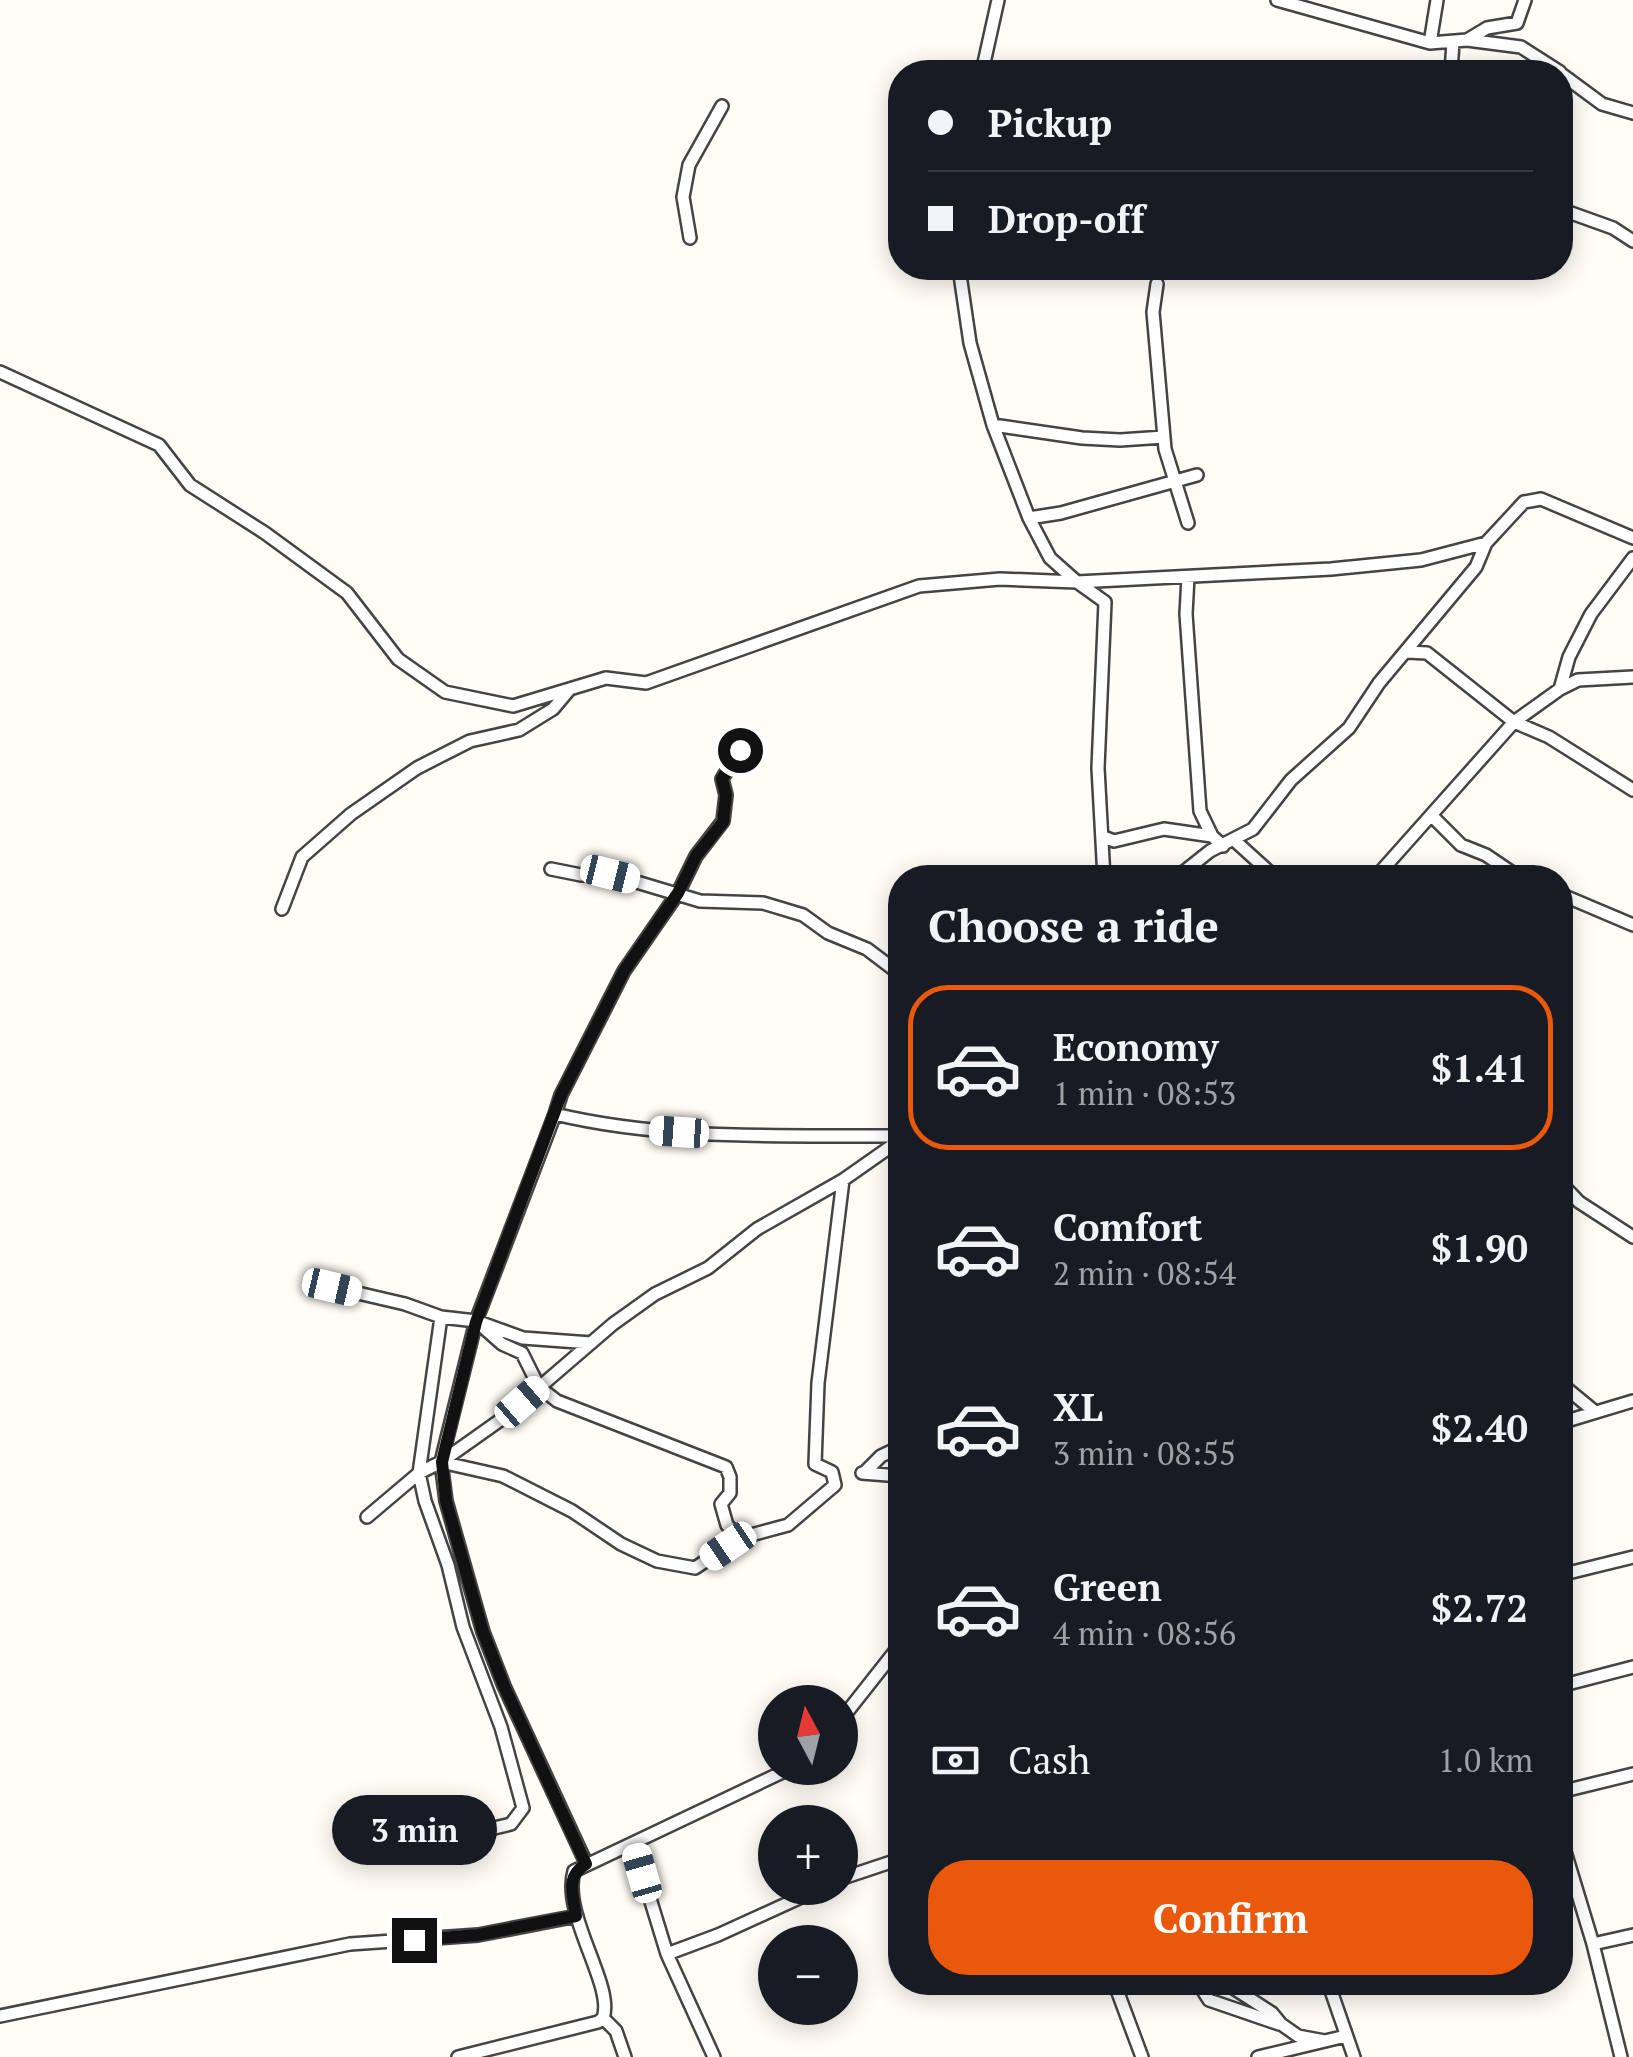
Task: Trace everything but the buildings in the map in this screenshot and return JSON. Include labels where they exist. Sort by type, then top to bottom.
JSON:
[{"type":"street","points":[[985,60],[998,0]]},
{"type":"street","points":[[1277,0],[1430,44],[1467,40],[1521,47],[1540,60]]},
{"type":"street","points":[[1430,44],[1437,0]]},
{"type":"street","points":[[1467,40],[1487,28],[1518,22],[1525,0]]},
{"type":"street","points":[[1451,60],[1452,42]]},
{"type":"street","points":[[1573,83],[1602,104],[1633,113]]},
{"type":"street","points":[[690,238],[683,197],[689,165],[722,106]]},
{"type":"street","points":[[1573,214],[1612,228],[1633,241]]},
{"type":"street","points":[[961,280],[970,343],[993,425],[1029,518],[1050,558],[1105,602],[1098,768],[1104,865]]},
{"type":"street","points":[[1157,284],[1153,312],[1164,437],[1173,482],[1188,523]]},
{"type":"street","points":[[0,372],[159,446],[190,485],[265,533],[347,594],[398,659],[445,692],[513,706],[606,678],[646,683],[919,586],[1000,579],[1078,582],[1188,577],[1421,560],[1486,544]]},
{"type":"street","points":[[993,425],[1082,438],[1164,437]]},
{"type":"street","points":[[1029,518],[1197,475]]},
{"type":"street","points":[[1195,865],[1253,829],[1290,780],[1349,728],[1379,683],[1476,567],[1486,544],[1524,502],[1541,498],[1633,538]]},
{"type":"street","points":[[1560,688],[1569,657],[1592,614],[1633,558]]},
{"type":"street","points":[[1188,577],[1187,629],[1200,811],[1212,836]]},
{"type":"street","points":[[1407,652],[1427,653],[1514,722],[1550,737],[1633,790]]},
{"type":"street","points":[[1387,865],[1514,722],[1560,688],[1578,680],[1633,676]]},
{"type":"street","points":[[282,909],[302,857],[351,814],[417,768],[470,741],[518,730],[554,709],[570,688]]},
{"type":"street","points":[[586,1864],[483,1632],[446,1501],[442,1462],[476,1322],[561,1095],[624,971],[678,893],[696,856],[723,822],[726,795],[722,779],[740,750]]},
{"type":"street","points":[[1432,816],[1461,844],[1501,865]]},
{"type":"street","points":[[1104,837],[1114,841],[1164,829],[1212,836],[1258,865]]},
{"type":"street","points":[[552,869],[582,875],[610,874],[700,901],[763,903],[804,915],[828,933],[867,948],[888,965]]},
{"type":"street","points":[[1573,900],[1633,925]]},
{"type":"street","points":[[555,1114],[624,1128],[679,1132],[888,1138]]},
{"type":"street","points":[[367,1517],[419,1473],[442,1462],[506,1416],[655,1294],[708,1268],[757,1230],[843,1180],[888,1147]]},
{"type":"street","points":[[442,1462],[503,1476],[657,1561],[695,1568],[740,1538],[788,1525],[836,1485],[832,1472],[815,1464],[818,1383],[843,1180]]},
{"type":"street","points":[[1573,1196],[1633,1238]]},
{"type":"street","points":[[332,1287],[405,1304],[441,1318],[476,1322],[524,1338],[591,1343]]},
{"type":"street","points":[[439,1842],[511,1824],[523,1808],[501,1727],[463,1627],[419,1473],[441,1318]]},
{"type":"street","points":[[476,1322],[502,1344],[522,1353],[539,1388],[557,1401],[726,1467],[730,1494],[721,1504],[727,1525],[740,1538]]},
{"type":"street","points":[[1573,1394],[1594,1412]]},
{"type":"street","points":[[1573,1419],[1633,1401]]},
{"type":"street","points":[[888,1453],[861,1473],[888,1475]]},
{"type":"street","points":[[1573,1573],[1633,1557]]},
{"type":"street","points":[[858,1698],[888,1660]]},
{"type":"street","points":[[1573,1683],[1633,1667]]},
{"type":"street","points":[[1573,1789],[1633,1774]]},
{"type":"street","points":[[624,2057],[616,2031],[604,2018],[604,2000],[576,1916],[571,1882],[574,1871],[758,1784]]},
{"type":"street","points":[[633,1843],[667,1954],[714,2057]]},
{"type":"street","points":[[858,1873],[888,1863]]},
{"type":"street","points":[[1573,1878],[1622,2057]]},
{"type":"street","points":[[667,1954],[783,1905]]},
{"type":"street","points":[[0,2016],[350,1944],[478,1935],[576,1916]]},
{"type":"street","points":[[1593,1944],[1633,1935]]},
{"type":"street","points":[[1119,1995],[1142,2057]]},
{"type":"street","points":[[1206,1995],[1209,2000],[1281,2024]]},
{"type":"street","points":[[1244,1995],[1298,2036],[1325,2041]]},
{"type":"street","points":[[1332,1995],[1354,2057]]},
{"type":"street","points":[[458,2057],[604,2018]]},
{"type":"street","points":[[1258,2057],[1346,2036]]},
{"type":"street","points":[[520,2042],[522,2057]]},
{"type":"route","points":[[414,1940],[478,1935],[576,1916],[571,1882],[574,1871],[586,1864],[483,1632],[446,1501],[442,1462],[476,1322],[561,1095],[624,971],[678,893],[696,856],[723,822],[726,795],[722,779],[740,750]]}]
